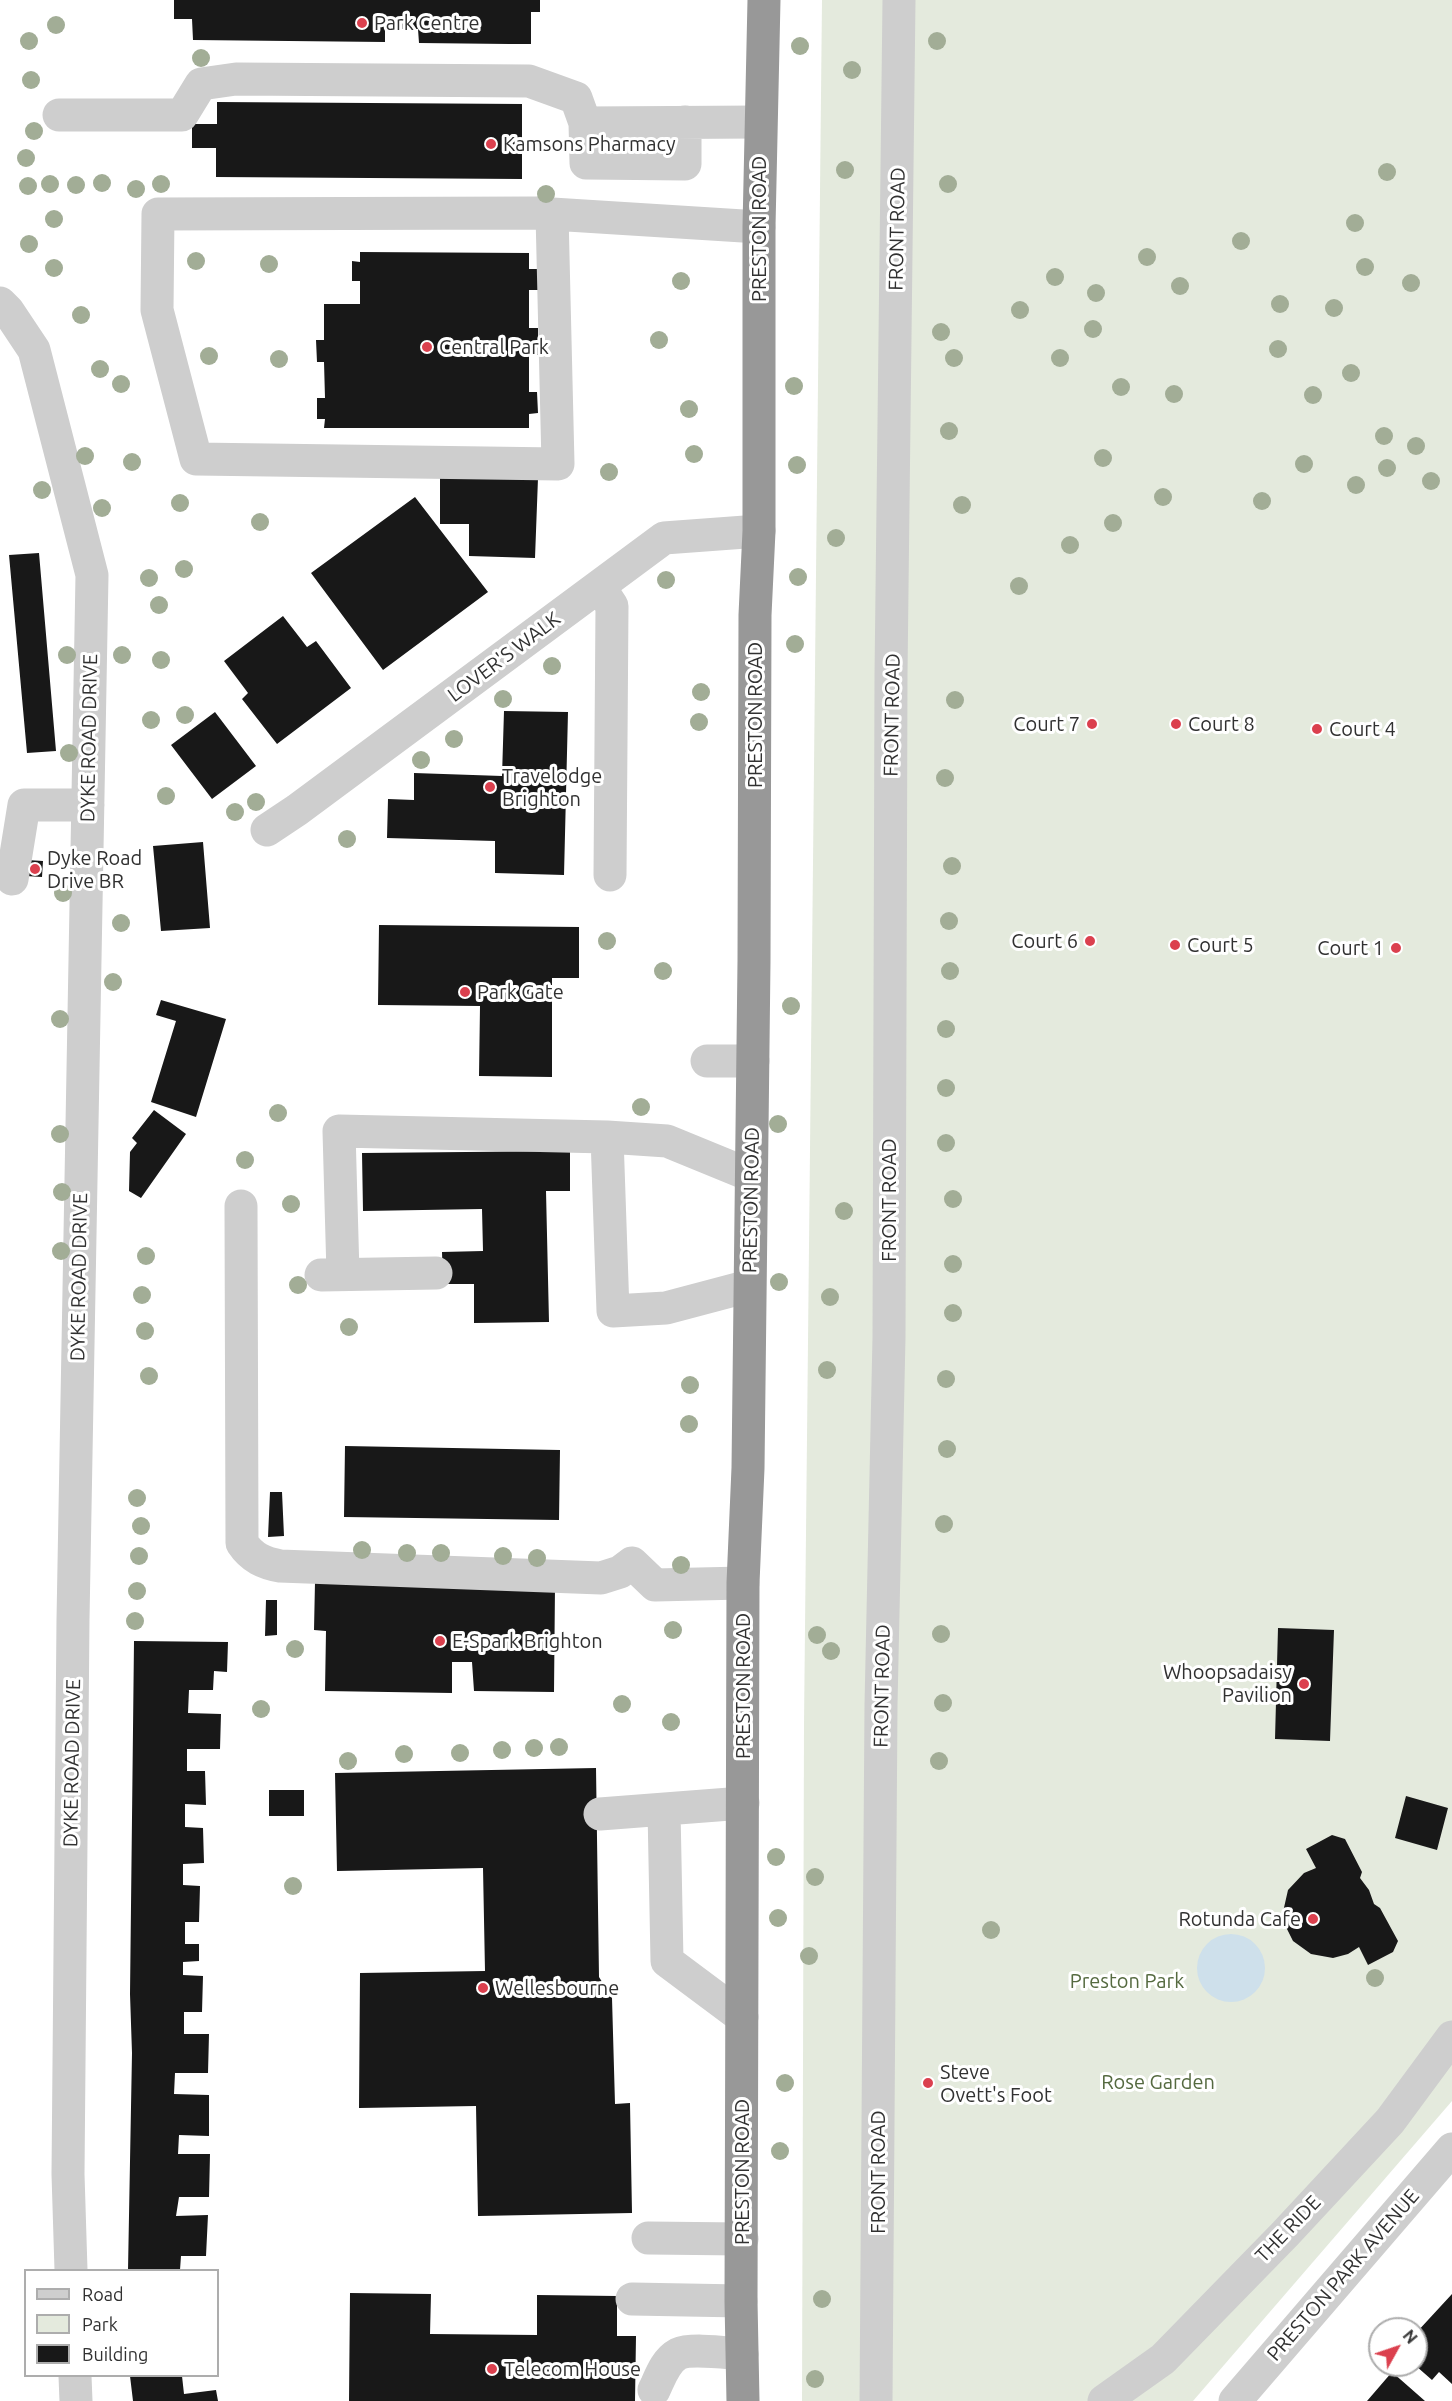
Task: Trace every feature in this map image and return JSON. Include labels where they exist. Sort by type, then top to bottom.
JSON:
[{"type":"highway","name":"PRESTON ROAD","points":[[743,2401],[741,2301],[743,1583],[748,1468],[755,615],[759,531],[760,122],[764,0]]},
{"type":"street","name":"FRONT ROAD","points":[[876,2401],[881,1705],[889,1336],[891,675],[899,0]]},
{"type":"street","points":[[59,115],[182,115],[201,84],[236,79],[529,81],[576,98],[585,123],[760,122]]},
{"type":"street","points":[[552,214],[558,464],[196,459],[156,310],[158,214],[552,214],[759,227]]},
{"type":"street","name":"DYKE ROAD DRIVE","points":[[4,307],[34,350],[93,575],[73,1642],[68,2174],[71,2269]]},
{"type":"street","name":"LOVER'S WALK","points":[[267,830],[664,538],[759,531]]},
{"type":"street","points":[[599,586],[612,606],[610,875]]},
{"type":"street","points":[[12,879],[24,805],[88,805]]},
{"type":"street","points":[[707,1061],[753,1061]]},
{"type":"street","points":[[436,1273],[331,1274],[339,1131],[607,1137],[668,1141],[750,1175]]},
{"type":"street","points":[[607,1137],[613,1311],[666,1308],[749,1286]]},
{"type":"street","points":[[241,1206],[242,1543],[253,1556],[266,1563],[280,1566],[601,1578],[620,1572],[632,1563],[655,1585],[743,1583]]},
{"type":"street","points":[[600,1814],[743,1803]]},
{"type":"street","points":[[664,1810],[667,1961],[742,2017]]},
{"type":"street","name":"THE RIDE","points":[[1104,2401],[1164,2359],[1285,2234],[1390,2121],[1452,2037]]},
{"type":"street","name":"PRESTON PARK AVENUE","points":[[1235,2401],[1452,2149]]},
{"type":"street","points":[[648,2238],[742,2239]]},
{"type":"street","points":[[632,2299],[741,2301]]},
{"type":"street","points":[[654,2390],[665,2367],[679,2354],[697,2352],[742,2354]]},
{"type":"street","points":[[75,2377],[76,2401]]},
{"type":"green space","name":"Preston Park","points":[[822,0],[1452,0],[1452,2101],[1193,2401],[802,2401],[804,1724]]},
{"type":"water","points":[[1231,1934],[1244,1937],[1255,1944],[1262,1955],[1265,1968],[1262,1981],[1255,1992],[1244,1999],[1231,2002],[1218,1999],[1207,1992],[1200,1981],[1197,1968],[1200,1955],[1207,1944],[1218,1937]]},
{"type":"building","name":"Park Centre","points":[[174,0],[540,0],[540,12],[531,12],[531,44],[419,43],[418,29],[385,29],[385,42],[193,40],[192,19],[174,19]]},
{"type":"building","points":[[217,102],[522,104],[522,179],[216,177],[216,148],[192,148],[192,124],[217,124]]},
{"type":"building","name":"Central Park","points":[[360,252],[529,253],[529,269],[538,269],[538,290],[529,290],[529,328],[538,328],[538,355],[529,355],[529,392],[537,392],[538,413],[529,414],[529,428],[324,428],[325,419],[317,419],[317,398],[325,398],[324,362],[317,362],[316,340],[324,340],[324,304],[360,304],[360,281],[352,281],[352,261],[360,262]]},
{"type":"building","points":[[440,478],[538,478],[535,558],[469,556],[469,524],[440,524]]},
{"type":"building","points":[[415,497],[488,592],[383,670],[311,573]]},
{"type":"building","points":[[39,553],[56,751],[27,753],[9,555]]},
{"type":"building","points":[[283,616],[307,647],[316,641],[351,688],[277,744],[242,699],[248,693],[224,661]]},
{"type":"building","name":"Travelodge Brighton","points":[[504,711],[568,712],[564,875],[495,873],[495,841],[387,838],[388,799],[414,800],[414,773],[502,776]]},
{"type":"building","points":[[215,712],[256,766],[212,799],[171,745]]},
{"type":"building","points":[[203,842],[210,928],[161,931],[153,846]]},
{"type":"building","name":"Dyke Road Drive BR","points":[[27,860],[43,861],[42,877],[26,876]]},
{"type":"building","name":"Park Gate","points":[[379,925],[579,927],[579,978],[552,978],[552,1077],[479,1076],[480,1006],[378,1005]]},
{"type":"building","points":[[161,1000],[226,1019],[196,1117],[151,1102],[176,1021],[156,1015]]},
{"type":"building","points":[[154,1110],[186,1134],[141,1198],[129,1191],[130,1152],[137,1143],[132,1138]]},
{"type":"building","points":[[570,1151],[570,1191],[546,1191],[549,1322],[474,1323],[474,1284],[443,1284],[442,1252],[483,1251],[482,1209],[363,1211],[362,1153]]},
{"type":"building","points":[[345,1446],[560,1450],[559,1520],[344,1517]]},
{"type":"building","points":[[270,1492],[282,1492],[284,1536],[268,1537]]},
{"type":"building","name":"E-Spark Brighton","points":[[315,1582],[555,1586],[554,1692],[474,1691],[472,1662],[452,1662],[452,1693],[325,1691],[326,1631],[314,1630]]},
{"type":"building","points":[[266,1600],[277,1600],[277,1635],[265,1636]]},
{"type":"building","name":"Whoopsadaisy Pavilion","points":[[1278,1628],[1334,1630],[1330,1741],[1275,1739]]},
{"type":"building","points":[[134,1641],[228,1642],[227,1672],[214,1671],[213,1690],[189,1690],[188,1713],[221,1714],[220,1749],[187,1749],[187,1771],[205,1771],[206,1805],[185,1804],[185,1827],[203,1828],[204,1863],[183,1864],[183,1885],[200,1886],[199,1922],[185,1922],[185,1944],[199,1944],[199,1961],[183,1962],[183,1975],[203,1976],[202,2012],[184,2012],[184,2034],[209,2034],[208,2073],[175,2073],[174,2094],[209,2095],[209,2136],[179,2135],[178,2154],[210,2154],[209,2197],[179,2197],[176,2216],[208,2215],[206,2256],[181,2256],[180,2269],[128,2269],[132,2053],[130,1994]]},
{"type":"building","name":"Wellesbourne","points":[[596,1768],[599,1977],[612,1998],[615,2104],[630,2103],[632,2213],[478,2216],[476,2106],[359,2108],[360,1973],[485,1971],[483,1868],[337,1871],[335,1773]]},
{"type":"building","points":[[269,1790],[304,1790],[304,1816],[269,1816]]},
{"type":"building","points":[[1406,1796],[1448,1808],[1437,1850],[1395,1838]]},
{"type":"building","points":[[1332,1835],[1345,1839],[1362,1872],[1360,1878],[1398,1941],[1393,1952],[1368,1965],[1359,1947],[1348,1954],[1333,1958],[1311,1954],[1293,1941],[1286,1927],[1283,1912],[1288,1890],[1304,1873],[1316,1868],[1306,1849]]},
{"type":"building","name":"Telecom House","points":[[350,2293],[431,2294],[430,2334],[537,2335],[537,2295],[617,2296],[617,2336],[636,2336],[635,2401],[349,2401]]},
{"type":"building","points":[[1452,2294],[1452,2384],[1439,2372],[1432,2380],[1428,2376],[1428,2320]]},
{"type":"building","points":[[130,2377],[182,2377],[184,2394],[216,2390],[218,2401],[133,2401]]},
{"type":"building","points":[[1388,2377],[1398,2377],[1425,2401],[1367,2401]]},
{"type":"place","name":"Park Centre","points":[[362,23]]},
{"type":"place","name":"Kamsons Pharmacy","points":[[491,144]]},
{"type":"place","name":"Central Park","points":[[427,347]]},
{"type":"place","name":"Court 7","points":[[1092,724]]},
{"type":"place","name":"Court 8","points":[[1176,724]]},
{"type":"place","name":"Court 4","points":[[1317,729]]},
{"type":"place","name":"Travelodge Brighton","points":[[490,787]]},
{"type":"place","name":"Dyke Road Drive BR","points":[[35,869]]},
{"type":"place","name":"Court 6","points":[[1090,941]]},
{"type":"place","name":"Court 5","points":[[1175,945]]},
{"type":"place","name":"Court 1","points":[[1396,948]]},
{"type":"place","name":"Park Gate","points":[[465,992]]},
{"type":"place","name":"E-Spark Brighton","points":[[440,1641]]},
{"type":"place","name":"Whoopsadaisy Pavilion","points":[[1304,1684]]},
{"type":"place","name":"Rotunda Cafe","points":[[1313,1919]]},
{"type":"place","name":"Wellesbourne","points":[[483,1988]]},
{"type":"place","name":"Steve Ovett's Foot","points":[[928,2083]]},
{"type":"place","name":"Telecom House","points":[[492,2369]]},
{"type":"park label","name":"Rose Garden","points":[[1158,2082]]}]
